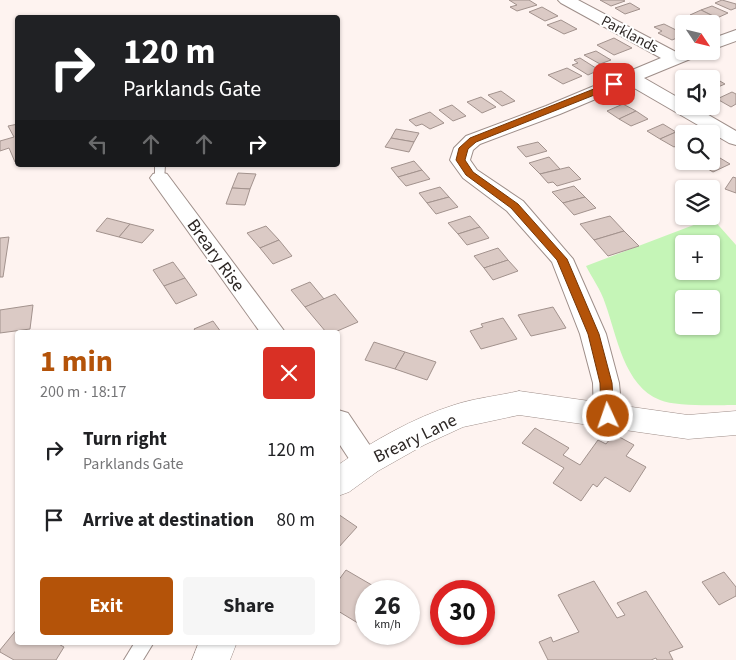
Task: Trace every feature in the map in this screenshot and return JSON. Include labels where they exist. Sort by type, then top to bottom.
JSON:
[{"type":"street","name":"Parklands","points":[[566,0],[675,50]]},
{"type":"street","points":[[720,41],[736,35]]},
{"type":"street","points":[[608,416],[606,383],[593,334],[562,259],[515,206],[470,174],[460,160],[464,148],[473,140],[553,110],[675,59]]},
{"type":"street","points":[[629,77],[736,139]]},
{"type":"street","name":"Breary Rise","points":[[160,171],[272,330]]},
{"type":"street","name":"Breary Lane","points":[[340,481],[367,462],[412,436],[457,416],[519,404],[688,427],[736,423]]},
{"type":"street","points":[[340,424],[367,462]]},
{"type":"street","points":[[210,660],[218,645]]},
{"type":"lane","points":[[133,660],[144,645]]},
{"type":"green space","points":[[694,225],[718,225],[736,245],[736,405],[676,404],[660,400],[648,393],[638,384],[630,372],[618,345],[599,289],[586,266]]},
{"type":"building","points":[[509,0],[529,0],[537,5],[517,11],[510,7],[517,5]]},
{"type":"building","points":[[600,0],[623,0],[625,1],[611,6]]},
{"type":"building","points":[[722,0],[736,4],[736,8],[731,10],[715,3]]},
{"type":"building","points":[[630,3],[640,9],[625,14],[615,8]]},
{"type":"building","points":[[712,6],[728,13],[720,17],[720,15],[711,15],[701,10]]},
{"type":"building","points":[[542,7],[558,16],[545,21],[529,12]]},
{"type":"building","points":[[701,10],[711,15],[690,15]]},
{"type":"building","points":[[561,20],[577,29],[564,34],[547,25]]},
{"type":"building","points":[[664,24],[675,30],[675,39],[672,40],[658,33],[662,31],[654,27]]},
{"type":"building","points":[[614,38],[632,48],[614,55],[597,45]]},
{"type":"building","points":[[596,51],[611,60],[600,64],[584,55]]},
{"type":"building","points":[[580,58],[599,70],[588,75],[572,65],[578,63],[574,60]]},
{"type":"building","points":[[567,68],[582,76],[563,84],[548,75]]},
{"type":"building","points":[[501,91],[515,101],[502,106],[488,95]]},
{"type":"building","points":[[732,92],[736,94],[736,104],[731,107],[720,101],[720,98]]},
{"type":"building","points":[[481,97],[496,107],[482,113],[467,102]]},
{"type":"building","points":[[623,104],[636,111],[619,119],[607,111]]},
{"type":"building","points":[[452,105],[466,116],[453,121],[439,110]]},
{"type":"building","points":[[636,111],[648,119],[631,126],[619,119]]},
{"type":"building","points":[[430,112],[444,123],[430,129],[422,124],[416,126],[409,120]]},
{"type":"building","points":[[663,124],[675,132],[660,139],[647,131]]},
{"type":"building","points":[[15,125],[15,162],[9,148],[0,151],[0,141],[14,137],[8,126]]},
{"type":"building","points":[[396,129],[419,133],[414,142],[391,138]]},
{"type":"building","points":[[675,132],[675,146],[674,147],[660,139]]},
{"type":"building","points":[[391,138],[414,142],[409,152],[385,147]]},
{"type":"building","points":[[538,142],[547,151],[526,157],[517,147]]},
{"type":"building","points":[[549,157],[560,169],[540,174],[529,163]]},
{"type":"building","points":[[720,158],[730,164],[720,169]]},
{"type":"building","points":[[414,161],[422,170],[398,177],[391,168]]},
{"type":"building","points":[[569,167],[581,179],[557,186],[553,182],[548,183],[540,174]]},
{"type":"building","points":[[422,170],[430,179],[406,186],[398,177]]},
{"type":"building","points":[[238,173],[256,174],[250,189],[232,188]]},
{"type":"building","points":[[733,177],[736,178],[736,193],[725,189]]},
{"type":"building","points":[[574,186],[585,197],[563,203],[552,192]]},
{"type":"building","points":[[440,187],[449,197],[427,203],[419,193]]},
{"type":"building","points":[[232,188],[250,189],[245,205],[226,204]]},
{"type":"building","points":[[449,197],[458,207],[436,214],[427,203]]},
{"type":"building","points":[[585,197],[596,208],[574,215],[563,203]]},
{"type":"building","points":[[470,216],[480,227],[458,234],[448,223]]},
{"type":"building","points":[[610,216],[624,231],[594,240],[580,224]]},
{"type":"building","points":[[107,218],[130,224],[119,237],[96,231]]},
{"type":"building","points":[[130,224],[154,230],[142,243],[119,237]]},
{"type":"building","points":[[266,226],[279,240],[260,248],[247,233]]},
{"type":"building","points":[[480,227],[489,238],[467,245],[458,234]]},
{"type":"building","points":[[624,231],[639,246],[608,256],[594,240]]},
{"type":"building","points":[[9,237],[3,277],[0,277],[0,238]]},
{"type":"building","points":[[279,240],[292,256],[273,264],[260,248]]},
{"type":"building","points":[[498,248],[508,260],[484,268],[474,256]]},
{"type":"building","points":[[508,260],[518,271],[493,280],[484,268]]},
{"type":"building","points":[[173,262],[185,278],[164,286],[153,270]]},
{"type":"building","points":[[185,278],[197,295],[176,304],[164,286]]},
{"type":"building","points":[[310,282],[324,299],[305,307],[291,290]]},
{"type":"building","points":[[335,294],[358,322],[340,330],[324,330],[305,307]]},
{"type":"building","points":[[33,305],[30,329],[0,333],[0,310]]},
{"type":"building","points":[[553,307],[566,328],[531,336],[518,315]]},
{"type":"building","points":[[503,318],[517,339],[481,349],[470,331],[483,327],[481,324]]},
{"type":"building","points":[[213,321],[220,330],[195,330]]},
{"type":"building","points":[[374,342],[405,352],[395,369],[365,360]]},
{"type":"building","points":[[405,352],[436,362],[427,380],[395,369]]},
{"type":"building","points":[[535,428],[569,448],[563,455],[580,465],[598,440],[606,444],[614,434],[634,445],[626,456],[646,467],[630,492],[605,477],[597,487],[593,484],[581,501],[553,483],[564,468],[522,443]]},
{"type":"building","points":[[340,515],[357,527],[340,546]]},
{"type":"building","points":[[346,570],[363,580],[355,580],[355,621],[340,612],[340,578]]},
{"type":"building","points":[[724,572],[736,587],[736,596],[719,605],[702,582]]},
{"type":"building","points":[[594,581],[617,618],[625,615],[617,603],[646,591],[683,647],[669,652],[673,660],[657,660],[656,658],[651,660],[548,660],[539,642],[551,637],[553,642],[579,632],[558,595]]},
{"type":"building","points":[[15,632],[15,645],[60,645],[64,647],[56,660],[14,660],[0,652]]},
{"type":"route","points":[[608,416],[606,383],[593,334],[562,259],[515,206],[470,174],[460,160],[464,148],[473,140],[553,110],[614,84]]}]
